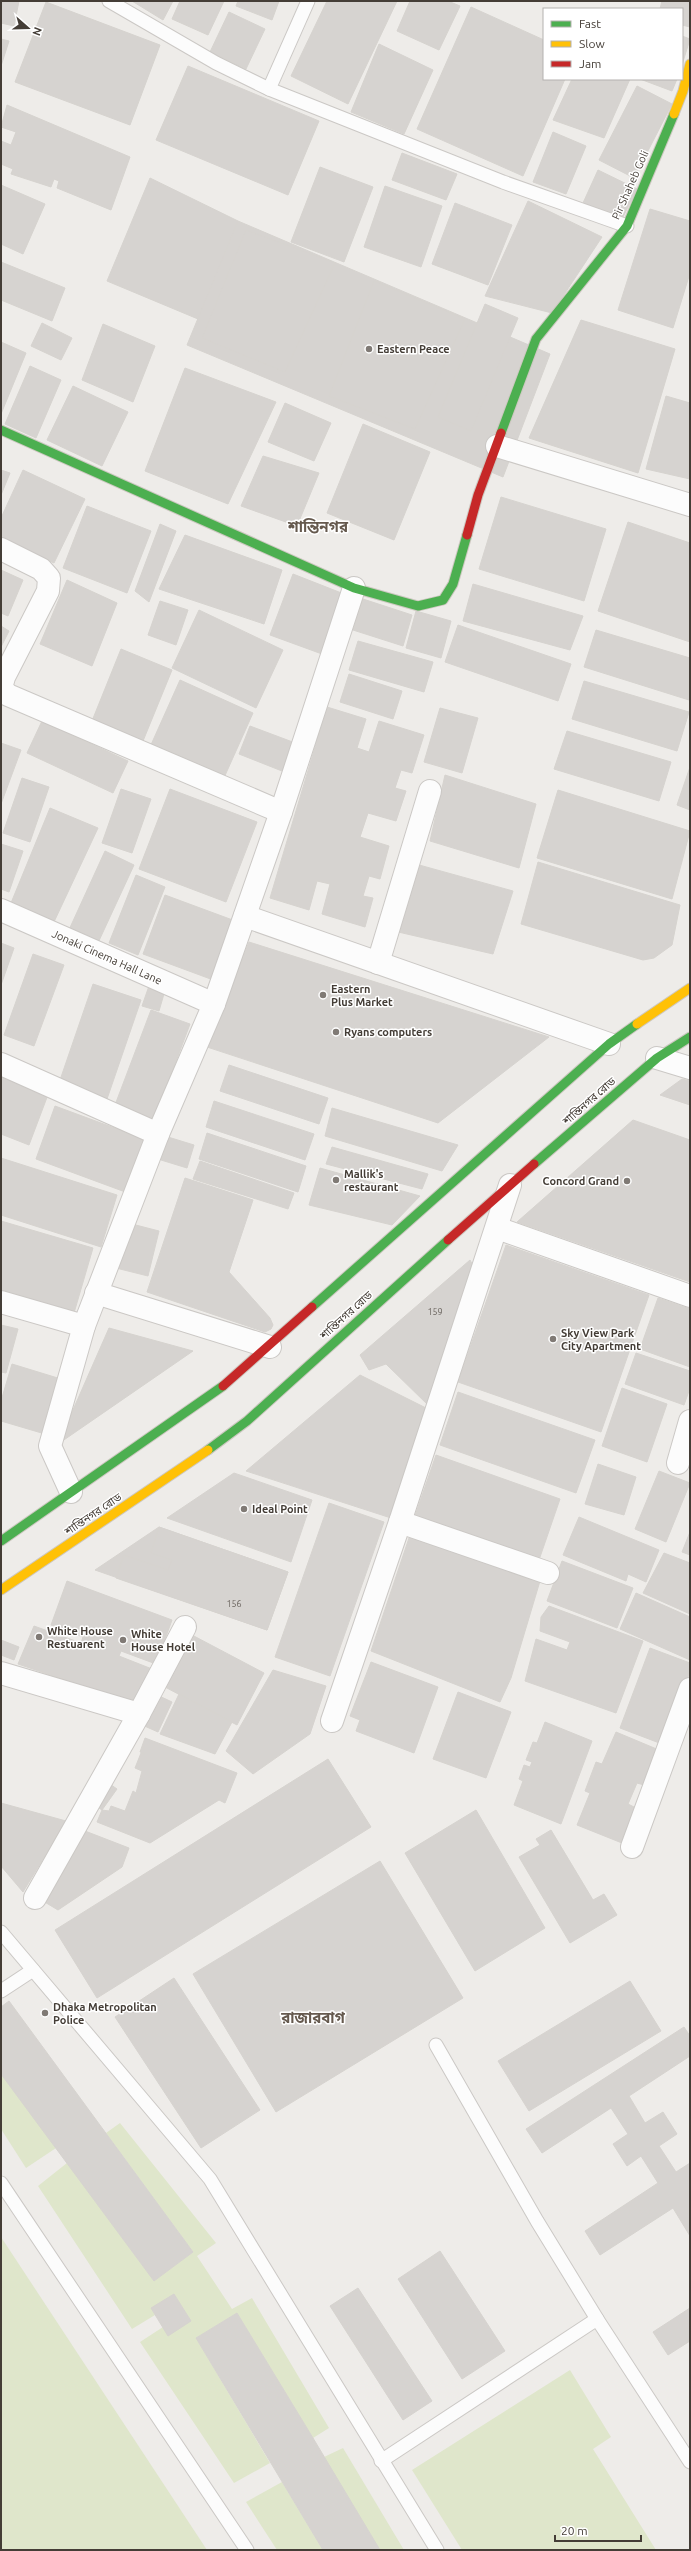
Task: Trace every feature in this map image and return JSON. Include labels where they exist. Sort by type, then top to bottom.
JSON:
[{"type":"main road","name":"Pir Shaheb Goli","points":[[1,430],[354,588],[418,606],[443,600],[453,584],[478,495],[536,339],[627,226],[683,91],[690,64]]},
{"type":"main road","points":[[1,1541],[226,1384],[270,1347],[609,1044],[690,988]]},
{"type":"main road","name":"শান্তিনগর রোড","points":[[1,1590],[185,1468],[247,1421],[510,1185],[657,1058],[690,1037]]},
{"type":"street","points":[[497,446],[690,505]]},
{"type":"street","points":[[1,549],[41,569],[49,578],[48,591],[4,677],[1,688],[8,695],[281,812]]},
{"type":"street","points":[[71,1492],[50,1446],[84,1326],[158,1134],[214,1004],[281,812],[354,588]]},
{"type":"street","points":[[378,962],[430,791]]},
{"type":"street","name":"Jonaki Cinema Hall Lane","points":[[1,910],[214,1004]]},
{"type":"street","points":[[245,916],[609,1044]]},
{"type":"street","points":[[657,1058],[690,1068]]},
{"type":"street","points":[[1,1064],[158,1134]]},
{"type":"street","points":[[332,1721],[400,1522],[510,1185]]},
{"type":"street","points":[[497,1228],[690,1296]]},
{"type":"street","points":[[96,1293],[270,1347]]},
{"type":"street","points":[[1,1302],[84,1326]]},
{"type":"street","points":[[678,1463],[690,1421]]},
{"type":"street","points":[[400,1522],[548,1572]]},
{"type":"street","points":[[35,1898],[139,1714],[185,1627]]},
{"type":"street","points":[[1,1673],[139,1714]]},
{"type":"street","points":[[632,1847],[690,1689]]},
{"type":"lane","points":[[109,1],[216,63],[269,89],[503,182],[627,226]]},
{"type":"lane","points":[[269,89],[308,1]]},
{"type":"lane","points":[[1,1932],[210,2179],[381,2461],[437,2550]]},
{"type":"lane","points":[[1,1991],[33,1970]]},
{"type":"lane","points":[[436,2045],[537,2221],[597,2319],[690,2462]]},
{"type":"lane","points":[[1,2183],[247,2550]]},
{"type":"lane","points":[[381,2461],[597,2319]]},
{"type":"green space","points":[[1,2074],[56,2148],[26,2168],[1,2129]]},
{"type":"green space","points":[[120,2123],[216,2243],[197,2256],[232,2309],[252,2298],[329,2428],[313,2438],[237,2313],[196,2338],[270,2463],[234,2483],[140,2342],[163,2327],[191,2321],[174,2294],[152,2309],[155,2315],[132,2329],[38,2186],[67,2163],[154,2281],[193,2252],[106,2133]]},
{"type":"green space","points":[[1,2237],[207,2550],[1,2550]]},
{"type":"green space","points":[[570,2370],[611,2437],[593,2449],[656,2550],[462,2550],[412,2470]]},
{"type":"green space","points":[[343,2448],[404,2550],[380,2550],[324,2457]]},
{"type":"green space","points":[[282,2482],[323,2550],[277,2550],[246,2502]]},
{"type":"building","points":[[1,1],[19,1],[14,26],[1,23]]},
{"type":"building","points":[[132,1],[173,1],[163,20]]},
{"type":"building","points":[[180,1],[224,1],[208,35],[172,19]]},
{"type":"building","points":[[238,1],[279,1],[272,20],[236,6]]},
{"type":"building","points":[[327,1],[397,1],[348,104],[291,76]]},
{"type":"building","points":[[410,1],[448,1],[460,6],[439,50],[397,31]]},
{"type":"building","points":[[662,1],[690,1],[690,27],[683,25],[683,8],[660,8]]},
{"type":"building","points":[[46,2],[160,45],[130,125],[15,82]]},
{"type":"building","points":[[471,7],[543,40],[543,80],[565,80],[523,176],[417,129]]},
{"type":"building","points":[[229,12],[265,29],[246,69],[210,52]]},
{"type":"building","points":[[683,36],[690,39],[683,62]]},
{"type":"building","points":[[1,39],[9,41],[1,66]]},
{"type":"building","points":[[379,44],[433,70],[404,134],[351,112]]},
{"type":"building","points":[[188,66],[319,121],[288,195],[156,140]]},
{"type":"building","points":[[572,80],[630,80],[604,138],[553,120]]},
{"type":"building","points":[[643,80],[677,80],[672,91]]},
{"type":"building","points":[[637,86],[672,104],[634,178],[599,160]]},
{"type":"building","points":[[7,105],[130,157],[111,210],[57,188],[59,181],[54,179],[51,187],[11,174],[13,169],[1,164],[1,141],[11,145],[16,132],[1,127]]},
{"type":"building","points":[[553,132],[586,146],[566,194],[533,182]]},
{"type":"building","points":[[402,153],[457,174],[446,200],[392,180]]},
{"type":"building","points":[[320,167],[373,187],[344,262],[291,242]]},
{"type":"building","points":[[598,170],[637,189],[621,221],[583,203]]},
{"type":"building","points":[[150,178],[238,221],[198,319],[107,281]]},
{"type":"building","points":[[1,185],[45,204],[23,254],[1,244]]},
{"type":"building","points":[[385,186],[442,206],[421,267],[364,247]]},
{"type":"building","points":[[528,201],[602,237],[552,313],[485,296]]},
{"type":"building","points":[[455,203],[512,225],[488,285],[432,264]]},
{"type":"building","points":[[650,209],[690,221],[690,273],[673,328],[618,310]]},
{"type":"building","name":"Eastern Peace","points":[[238,221],[550,354],[503,477],[187,345]]},
{"type":"building","points":[[246,230],[335,263],[285,372],[202,338]]},
{"type":"building","points":[[1,262],[65,288],[52,321],[1,300]]},
{"type":"building","points":[[374,281],[465,319],[415,429],[329,396]]},
{"type":"building","points":[[485,304],[518,318],[471,431],[438,417]]},
{"type":"building","points":[[581,320],[675,349],[638,473],[529,438]]},
{"type":"building","points":[[42,323],[72,338],[61,360],[31,346]]},
{"type":"building","points":[[103,324],[155,346],[133,402],[82,380]]},
{"type":"building","points":[[1,342],[26,353],[1,414]]},
{"type":"building","points":[[30,366],[61,380],[36,438],[5,424]]},
{"type":"building","points":[[185,368],[276,402],[228,504],[145,471]]},
{"type":"building","points":[[73,386],[128,412],[102,466],[47,440]]},
{"type":"building","points":[[666,396],[690,403],[690,479],[646,469]]},
{"type":"building","points":[[285,403],[331,423],[314,461],[268,442]]},
{"type":"building","points":[[363,424],[430,452],[394,540],[327,513]]},
{"type":"building","points":[[263,456],[319,473],[297,526],[241,506]]},
{"type":"building","points":[[1,470],[10,473],[1,495]]},
{"type":"building","points":[[23,470],[85,499],[54,563],[1,538],[1,518]]},
{"type":"building","points":[[501,497],[606,529],[584,601],[479,569]]},
{"type":"building","points":[[87,506],[151,531],[127,593],[63,568]]},
{"type":"building","points":[[628,522],[690,543],[690,642],[598,611]]},
{"type":"building","points":[[160,524],[176,531],[149,602],[135,591]]},
{"type":"building","points":[[185,535],[282,570],[264,624],[159,589]]},
{"type":"building","points":[[1,570],[23,580],[8,616],[1,613]]},
{"type":"building","points":[[293,574],[344,594],[322,654],[270,635]]},
{"type":"building","points":[[67,580],[117,603],[92,666],[40,644]]},
{"type":"building","points":[[473,584],[583,616],[570,650],[463,621]]},
{"type":"building","points":[[363,599],[412,615],[403,646],[353,630]]},
{"type":"building","points":[[160,601],[188,610],[176,645],[148,635]]},
{"type":"building","points":[[199,610],[283,650],[256,708],[172,668]]},
{"type":"building","points":[[416,611],[451,621],[441,658],[406,648]]},
{"type":"building","points":[[458,625],[571,664],[558,701],[445,662]]},
{"type":"building","points":[[1,626],[9,631],[1,647]]},
{"type":"building","points":[[596,630],[690,658],[689,700],[584,667]]},
{"type":"building","points":[[358,641],[433,662],[424,692],[349,670]]},
{"type":"building","points":[[121,649],[172,670],[143,741],[92,721]]},
{"type":"building","points":[[349,674],[402,691],[393,719],[340,702]]},
{"type":"building","points":[[180,680],[253,713],[223,780],[150,747]]},
{"type":"building","points":[[584,681],[689,712],[677,751],[572,719]]},
{"type":"building","points":[[327,707],[366,719],[357,748],[369,752],[379,721],[424,735],[412,773],[401,770],[395,788],[406,791],[396,821],[368,813],[360,837],[389,846],[380,879],[369,876],[363,896],[373,898],[365,927],[322,914],[330,884],[317,881],[309,910],[270,898]]},
{"type":"building","points":[[440,708],[478,718],[462,773],[424,762]]},
{"type":"building","points":[[42,721],[128,761],[113,793],[27,753]]},
{"type":"building","points":[[250,726],[298,744],[287,773],[239,754]]},
{"type":"building","points":[[567,731],[671,762],[659,801],[554,769]]},
{"type":"building","points":[[1,743],[21,750],[1,804]]},
{"type":"building","points":[[690,767],[690,810],[677,805]]},
{"type":"building","points":[[445,775],[536,804],[519,868],[430,841]]},
{"type":"building","points":[[22,778],[49,787],[30,842],[3,833]]},
{"type":"building","points":[[121,789],[151,799],[132,853],[102,843]]},
{"type":"building","points":[[170,789],[257,822],[226,902],[139,869]]},
{"type":"building","points":[[558,790],[690,831],[672,899],[537,858]]},
{"type":"building","points":[[50,808],[98,828],[53,924],[11,903]]},
{"type":"building","points":[[1,844],[23,851],[9,892],[1,889]]},
{"type":"building","points":[[105,851],[134,865],[97,945],[68,932]]},
{"type":"building","points":[[538,862],[680,905],[672,945],[654,958],[643,960],[521,924]]},
{"type":"building","points":[[412,863],[513,891],[493,954],[394,931]]},
{"type":"building","points":[[136,875],[165,887],[138,955],[109,943]]},
{"type":"building","points":[[165,895],[238,922],[216,981],[143,954]]},
{"type":"building","name":"Eastern Plus Market","points":[[249,942],[549,1037],[438,1123],[207,1047]]},
{"type":"building","points":[[1,943],[14,948],[1,985]]},
{"type":"building","points":[[33,954],[64,965],[34,1046],[4,1035]]},
{"type":"building","points":[[150,983],[166,987],[159,1011],[142,1006]]},
{"type":"building","points":[[93,984],[141,1000],[107,1099],[59,1083]]},
{"type":"building","points":[[151,1010],[190,1024],[154,1120],[115,1105]]},
{"type":"building","points":[[229,1065],[328,1098],[319,1124],[220,1091]]},
{"type":"building","points":[[1,1075],[49,1092],[29,1145],[1,1134]]},
{"type":"building","points":[[682,1079],[690,1081],[690,1105],[660,1095]]},
{"type":"building","points":[[214,1101],[314,1134],[305,1160],[206,1127]]},
{"type":"building","points":[[55,1106],[147,1140],[128,1193],[36,1159]]},
{"type":"building","points":[[332,1108],[458,1145],[442,1171],[325,1136]]},
{"type":"building","name":"Concord Grand","points":[[633,1120],[690,1140],[690,1282],[517,1222]]},
{"type":"building","points":[[207,1133],[306,1166],[298,1192],[199,1159]]},
{"type":"building","points":[[168,1137],[194,1145],[187,1168],[161,1160]]},
{"type":"building","points":[[332,1147],[428,1174],[422,1189],[326,1164]]},
{"type":"building","points":[[1,1158],[117,1195],[101,1247],[1,1215]]},
{"type":"building","points":[[200,1161],[294,1193],[288,1209],[193,1179]]},
{"type":"building","points":[[320,1168],[420,1196],[392,1225],[309,1205]]},
{"type":"building","points":[[185,1178],[253,1200],[229,1272],[270,1318],[273,1325],[271,1329],[265,1332],[147,1292]]},
{"type":"building","points":[[1,1221],[93,1248],[74,1313],[1,1291]]},
{"type":"building","points":[[128,1223],[159,1231],[148,1276],[116,1268]]},
{"type":"building","name":"Sky View Park City Apartment","points":[[506,1245],[649,1295],[601,1432],[458,1382]]},
{"type":"building","points":[[470,1260],[475,1269],[428,1405],[386,1364],[369,1370],[360,1355]]},
{"type":"building","points":[[658,1298],[690,1309],[690,1367],[640,1349]]},
{"type":"building","points":[[1,1325],[18,1329],[6,1373],[1,1372]]},
{"type":"building","points":[[109,1328],[193,1351],[58,1444]]},
{"type":"building","points":[[636,1353],[690,1371],[690,1388],[684,1405],[625,1384]]},
{"type":"building","points":[[12,1364],[61,1379],[45,1434],[1,1421],[1,1401]]},
{"type":"building","points":[[360,1375],[430,1410],[391,1518],[246,1471]]},
{"type":"building","points":[[622,1388],[667,1404],[647,1462],[602,1446]]},
{"type":"building","points":[[458,1392],[595,1440],[576,1493],[440,1445]]},
{"type":"building","points":[[436,1455],[560,1499],[539,1560],[415,1516]]},
{"type":"building","points":[[598,1464],[636,1477],[624,1515],[585,1504]]},
{"type":"building","points":[[659,1471],[690,1483],[666,1542],[635,1529]]},
{"type":"building","name":"Ideal Point","points":[[234,1473],[312,1500],[291,1562],[167,1518]]},
{"type":"building","points":[[329,1503],[384,1522],[330,1676],[275,1657]]},
{"type":"building","points":[[579,1517],[659,1550],[646,1582],[628,1574],[626,1581],[563,1555]]},
{"type":"building","points":[[159,1527],[288,1572],[267,1630],[95,1570]]},
{"type":"building","points":[[159,1527],[288,1572],[267,1630],[116,1578],[124,1555],[168,1570],[172,1560],[151,1553]]},
{"type":"building","points":[[690,1532],[690,1555],[682,1552]]},
{"type":"building","points":[[410,1535],[540,1581],[511,1678],[500,1702],[371,1651]]},
{"type":"building","points":[[664,1553],[690,1563],[690,1614],[643,1593]]},
{"type":"building","points":[[562,1561],[633,1588],[617,1628],[547,1601]]},
{"type":"building","name":"White House Hotel","points":[[67,1581],[172,1620],[156,1664],[121,1651],[119,1656],[152,1669],[133,1703],[18,1664],[34,1626],[81,1643],[83,1637],[51,1625]]},
{"type":"building","points":[[636,1593],[690,1617],[690,1660],[620,1629]]},
{"type":"building","points":[[549,1606],[643,1641],[616,1713],[525,1681],[536,1639],[567,1650],[570,1642],[540,1631],[541,1617]]},
{"type":"building","points":[[192,1635],[264,1673],[237,1725],[165,1687]]},
{"type":"building","points":[[1,1640],[19,1647],[14,1660],[1,1655]]},
{"type":"building","points":[[650,1648],[690,1663],[690,1672],[662,1744],[620,1728]]},
{"type":"building","points":[[371,1662],[438,1687],[414,1753],[356,1731],[360,1720],[350,1716]]},
{"type":"building","points":[[273,1670],[326,1686],[310,1734],[253,1774],[226,1751]]},
{"type":"building","points":[[458,1692],[511,1712],[486,1778],[433,1759]]},
{"type":"building","points":[[155,1694],[172,1702],[158,1732],[140,1724]]},
{"type":"building","points":[[179,1694],[232,1722],[215,1754],[160,1734]]},
{"type":"building","points":[[545,1722],[592,1741],[561,1824],[514,1805],[523,1781],[519,1779],[524,1765],[530,1767],[532,1762],[526,1760],[533,1742],[537,1743]]},
{"type":"building","points":[[616,1732],[659,1750],[644,1785],[637,1783],[628,1804],[636,1808],[622,1843],[577,1825],[590,1793],[585,1791],[596,1762],[602,1764]]},
{"type":"building","points":[[145,1738],[237,1773],[225,1803],[219,1800],[150,1843],[97,1822],[102,1810],[109,1811],[111,1806],[125,1811],[133,1791],[136,1793],[142,1771],[135,1768],[141,1753],[145,1754],[140,1752]]},
{"type":"building","points":[[328,1759],[371,1827],[97,1998],[55,1930]]},
{"type":"building","points":[[104,1780],[117,1789],[102,1810],[90,1802]]},
{"type":"building","points":[[1,1803],[66,1821],[23,1892],[1,1866]]},
{"type":"building","points":[[476,1810],[545,1928],[475,1971],[405,1853]]},
{"type":"building","points":[[551,1830],[593,1900],[604,1894],[617,1915],[570,1943],[519,1857],[540,1845],[536,1839]]},
{"type":"building","points":[[85,1831],[129,1848],[122,1867],[58,1910],[43,1901]]},
{"type":"building","points":[[380,1861],[463,1998],[276,2112],[193,1974]]},
{"type":"building","points":[[174,1978],[260,2110],[201,2148],[115,2017]]},
{"type":"building","points":[[630,1981],[661,2031],[529,2111],[498,2061]]},
{"type":"building","points":[[9,2001],[193,2252],[154,2281],[1,2074],[1,2007]]},
{"type":"building","points":[[684,2027],[690,2036],[690,2056],[629,2096],[645,2123],[663,2112],[677,2134],[659,2146],[676,2172],[690,2163],[690,2236],[673,2208],[600,2255],[585,2231],[658,2183],[641,2156],[627,2166],[613,2144],[628,2134],[611,2108],[542,2153],[526,2129]]},
{"type":"building","points":[[440,2251],[505,2351],[462,2379],[398,2279]]},
{"type":"building","points":[[358,2288],[432,2401],[403,2420],[330,2306]]},
{"type":"building","points":[[174,2294],[191,2321],[168,2336],[151,2308]]},
{"type":"building","points":[[690,2308],[690,2341],[668,2355],[653,2332]]},
{"type":"building","points":[[237,2313],[380,2550],[323,2550],[196,2338]]},
{"type":"traffic: fast","points":[[501,433],[536,339],[627,226],[674,114]]},
{"type":"traffic: fast","points":[[1,430],[354,588],[418,606],[443,600],[453,584],[467,535]]},
{"type":"traffic: fast","points":[[312,1307],[609,1044],[637,1024]]},
{"type":"traffic: fast","points":[[534,1164],[657,1058],[690,1037]]},
{"type":"traffic: fast","points":[[208,1450],[247,1421],[448,1240]]},
{"type":"traffic: fast","points":[[1,1541],[223,1386]]},
{"type":"traffic: slow","points":[[674,114],[683,91],[690,64]]},
{"type":"traffic: slow","points":[[637,1024],[690,988]]},
{"type":"traffic: slow","points":[[1,1590],[208,1450]]},
{"type":"traffic: jam","points":[[467,535],[478,495],[501,433]]},
{"type":"traffic: jam","points":[[448,1240],[534,1164]]},
{"type":"traffic: jam","points":[[223,1386],[312,1307]]},
{"type":"place","name":"Eastern Peace","points":[[369,349]]},
{"type":"place","name":"Eastern Plus Market","points":[[323,995]]},
{"type":"place","name":"Ryans computers","points":[[336,1032]]},
{"type":"place","name":"Mallik's restaurant","points":[[336,1180]]},
{"type":"place","name":"Concord Grand","points":[[627,1181]]},
{"type":"place","name":"Sky View Park City Apartment","points":[[553,1339]]},
{"type":"place","name":"Ideal Point","points":[[244,1509]]},
{"type":"place","name":"White House Restuarent","points":[[39,1637]]},
{"type":"place","name":"White House Hotel","points":[[123,1640]]},
{"type":"place","name":"Dhaka Metropolitan Police","points":[[45,2013]]},
{"type":"district","name":"শান্তিনগর","points":[[318,527]]},
{"type":"district","name":"রাজারবাগ","points":[[313,2018]]}]
